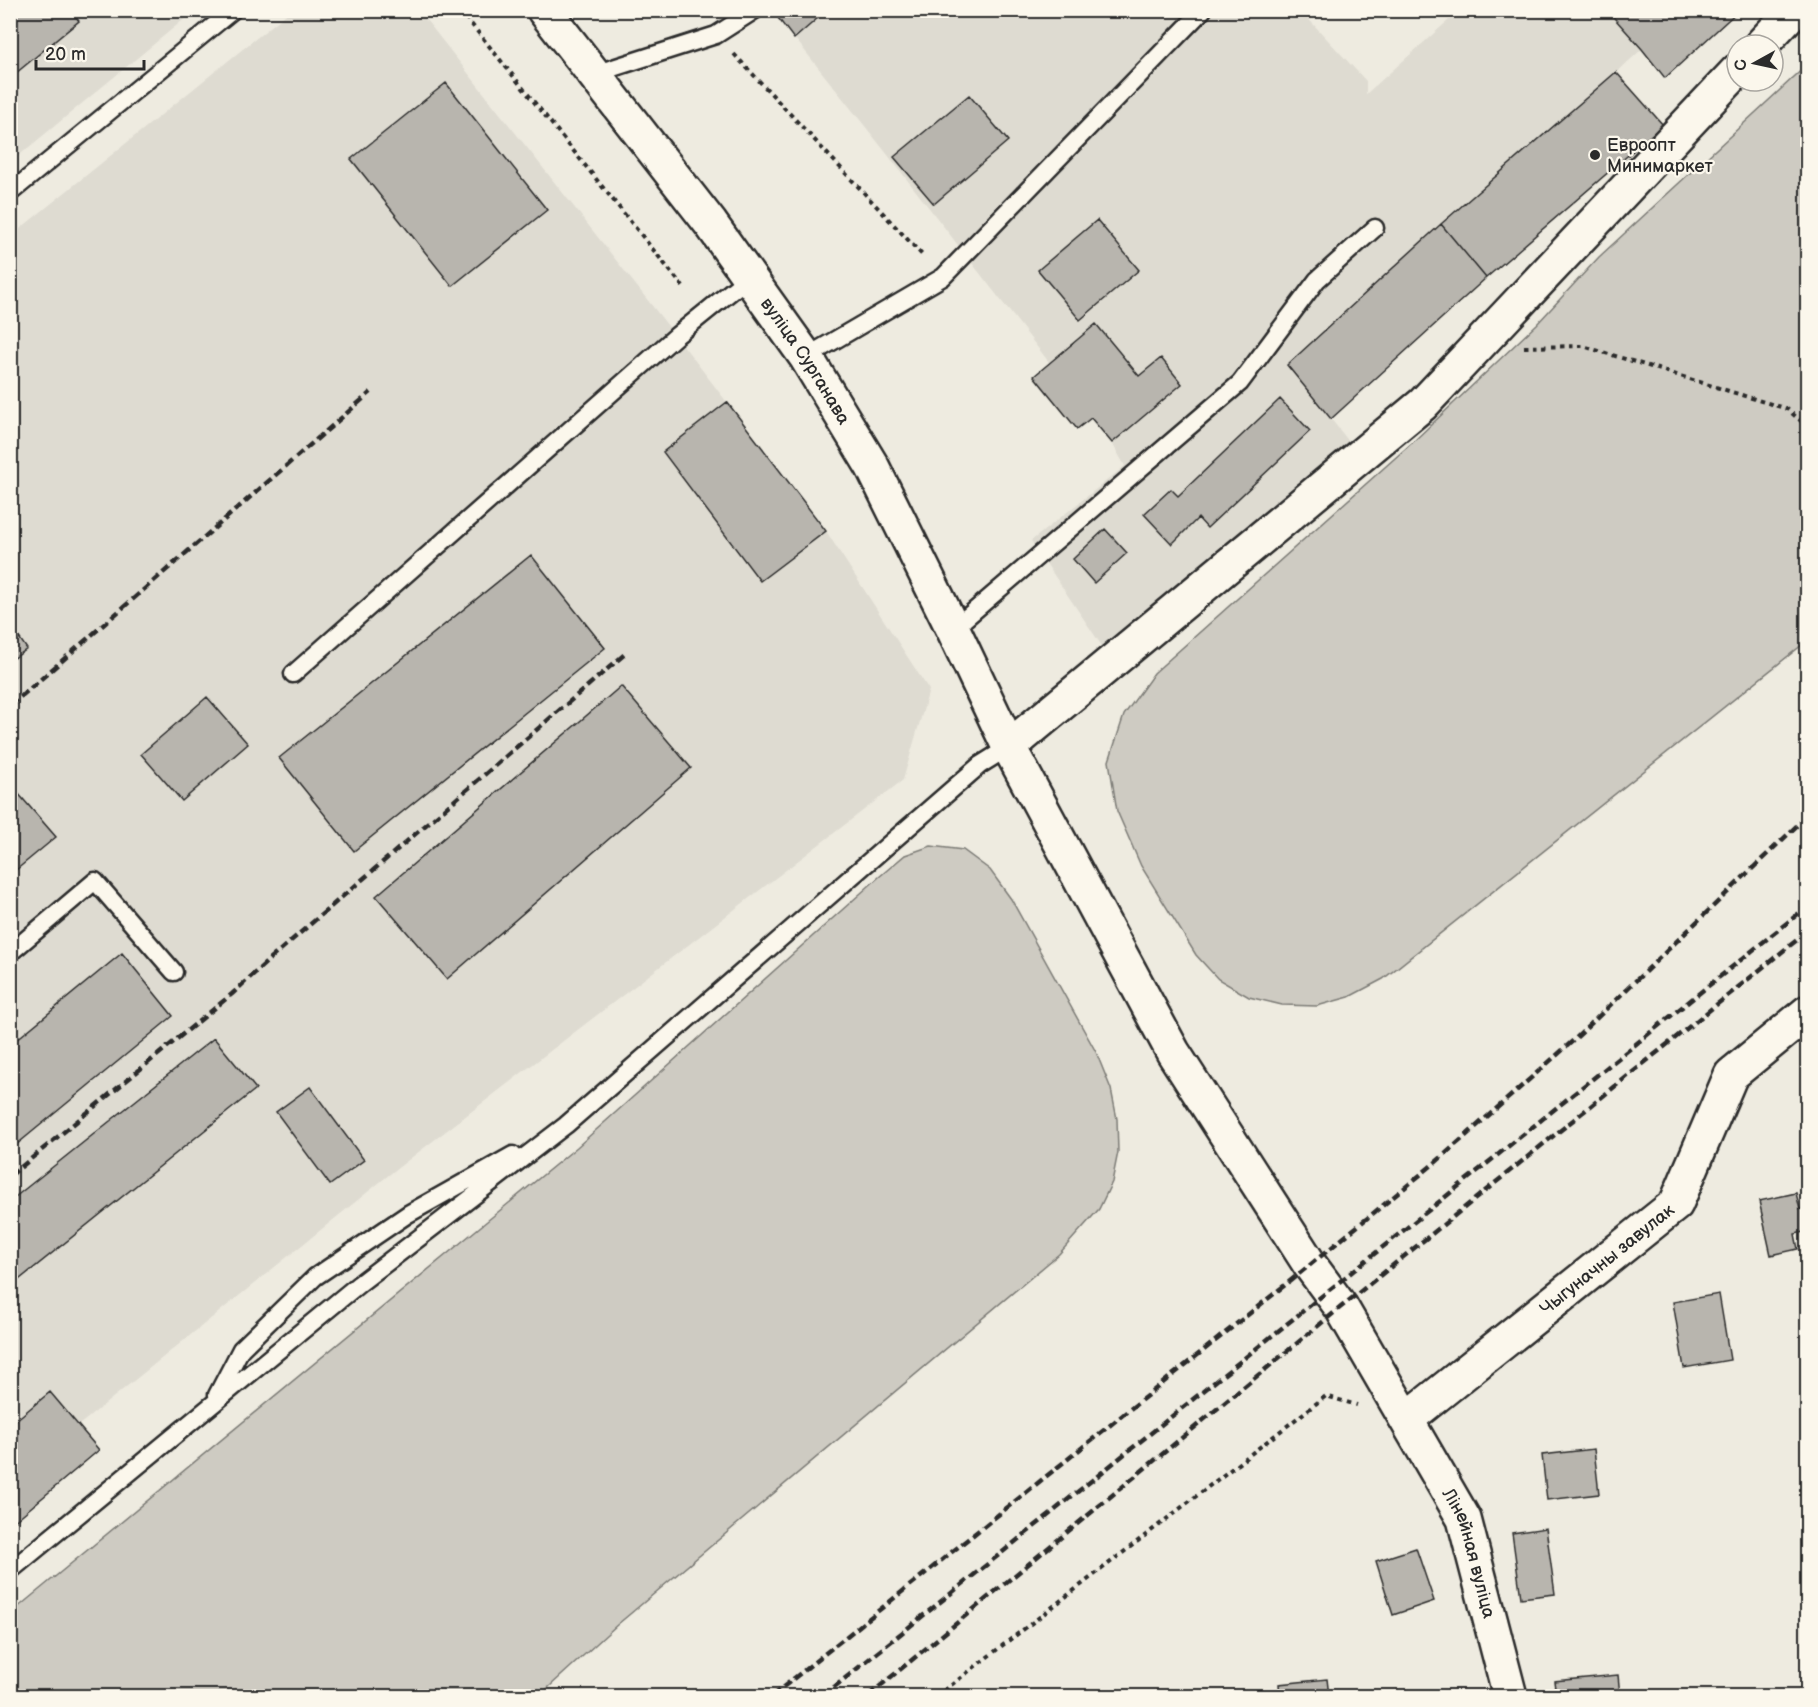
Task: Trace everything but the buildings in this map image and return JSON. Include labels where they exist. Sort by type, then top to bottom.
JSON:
[{"type":"street","name":"вуліца Сурганава","points":[[544,10],[711,224],[806,357],[872,466],[953,628],[1009,747]]},
{"type":"street","points":[[1772,33],[1794,10]]},
{"type":"street","points":[[1009,747],[1423,404],[1725,84]]},
{"type":"street","name":"Лінейная вуліца","points":[[1009,747],[1173,1052],[1310,1265],[1341,1307],[1464,1519],[1510,1696]]},
{"type":"street","name":"Чыгуначны завулак","points":[[1407,1419],[1676,1204],[1731,1075],[1808,1012]]},
{"type":"lane","points":[[10,193],[233,10]]},
{"type":"lane","points":[[594,75],[716,35],[755,10]]},
{"type":"lane","points":[[806,357],[943,277],[1203,10]]},
{"type":"lane","points":[[953,628],[1240,384],[1317,280],[1376,228]]},
{"type":"lane","points":[[293,674],[676,336],[749,277]]},
{"type":"lane","points":[[10,1571],[359,1284],[566,1125],[980,765],[1009,747]]},
{"type":"lane","points":[[10,953],[95,881],[174,972]]},
{"type":"lane","points":[[214,1402],[241,1349],[315,1277],[408,1214],[566,1125]]},
{"type":"path","points":[[460,10],[684,288]]},
{"type":"path","points":[[716,35],[943,277]]},
{"type":"path","points":[[1476,347],[1583,346],[1787,409],[1808,427]]},
{"type":"path","points":[[936,1696],[1326,1396],[1407,1419]]},
{"type":"shaded area","points":[[11,11],[194,11],[11,162]]},
{"type":"shaded area","points":[[290,11],[419,11],[676,336],[826,531],[929,690],[903,780],[390,1174],[79,1425],[99,1450],[11,1525],[11,236]]},
{"type":"shaded area","points":[[773,11],[1301,11],[1366,81],[1366,94],[1459,11],[1607,11],[1642,49],[1617,72],[1663,125],[1486,278],[1331,419],[1350,443],[1106,652],[1031,541],[1125,466],[1112,443]]},
{"type":"shaded area","points":[[1807,65],[1807,641],[1383,979],[1349,997],[1317,1006],[1282,1005],[1249,997],[1218,979],[1196,955],[1141,866],[1117,811],[1109,761],[1124,715],[1154,673],[1413,442],[1537,324],[1599,257],[1777,93],[1785,93],[1785,85]]},
{"type":"shaded area","points":[[931,846],[963,850],[990,870],[1011,899],[1096,1052],[1111,1089],[1117,1119],[1118,1152],[1112,1182],[1099,1209],[1059,1254],[618,1624],[539,1696],[11,1696],[11,1613],[577,1147],[905,855]]},
{"type":"railway","points":[[10,706],[371,392]]},
{"type":"railway","points":[[10,1176],[232,994],[626,653]]},
{"type":"railway","points":[[772,1696],[1436,1162],[1575,1039],[1808,815]]},
{"type":"railway","points":[[823,1696],[1808,906]]},
{"type":"railway","points":[[868,1696],[1341,1307],[1808,931]]},
{"type":"place","name":"Евроопт Минимаркет","points":[[1595,155]]}]
